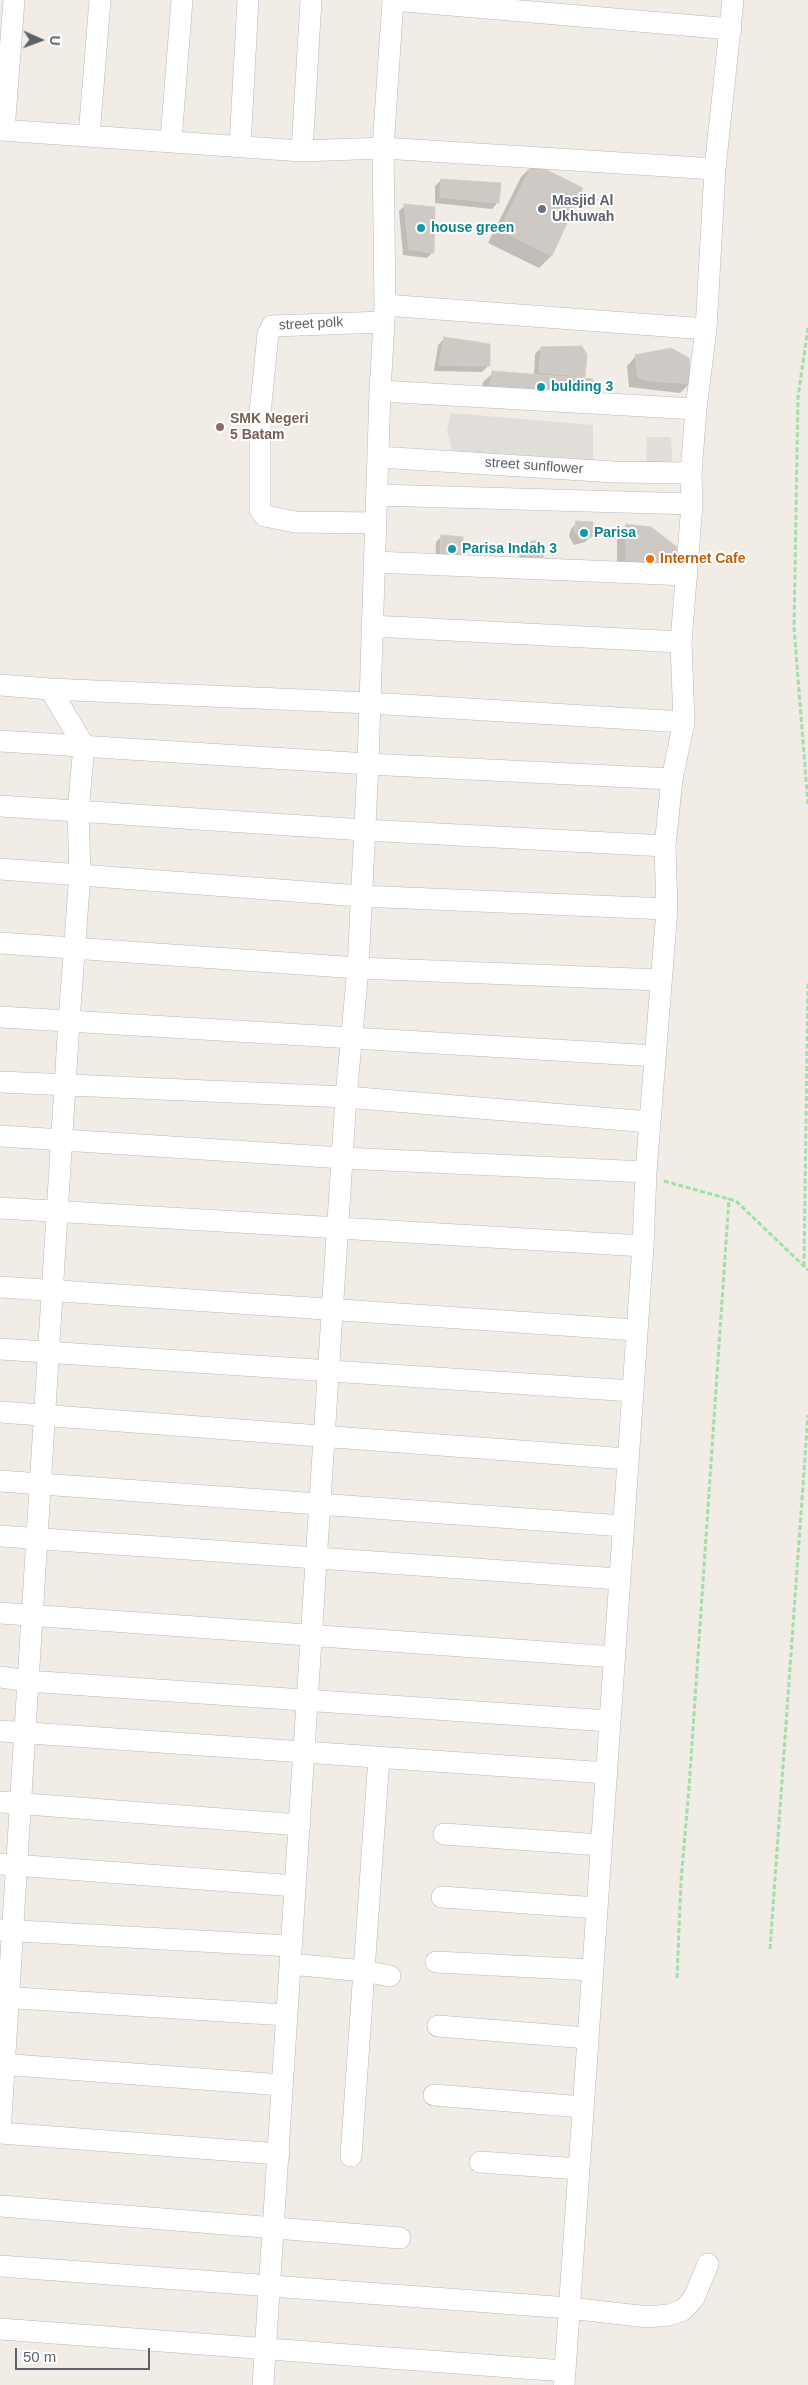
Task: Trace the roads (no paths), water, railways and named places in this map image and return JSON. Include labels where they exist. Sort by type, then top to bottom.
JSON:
[{"type":"street","points":[[14,0],[2,130],[171,140],[302,151],[383,148],[715,169]]},
{"type":"street","points":[[89,136],[100,0]]},
{"type":"street","points":[[171,140],[182,0]]},
{"type":"street","points":[[240,146],[248,0]]},
{"type":"street","points":[[302,151],[311,0]]},
{"type":"street","points":[[263,2385],[290,1956],[306,1752],[307,1700],[346,1097],[358,968],[360,896],[368,764],[380,391],[385,313],[383,148],[393,0],[731,29]]},
{"type":"street","points":[[0,2329],[265,2348],[564,2378],[643,1246],[646,1172],[667,909],[665,846],[672,779],[684,722],[681,642],[692,504],[691,474],[696,409],[706,330],[715,169],[733,0]]},
{"type":"street","points":[[385,313],[706,330]]},
{"type":"street","name":"street polk","points":[[376,523],[295,522],[266,516],[260,510],[260,413],[268,334],[272,326],[316,323],[385,313]]},
{"type":"street","points":[[380,391],[696,409]]},
{"type":"street","name":"street sunflower","points":[[378,457],[605,471],[691,474]]},
{"type":"street","points":[[378,495],[692,504]]},
{"type":"street","points":[[374,562],[687,575]]},
{"type":"street","points":[[372,626],[681,642]]},
{"type":"street","points":[[0,685],[50,690],[370,703],[684,722]]},
{"type":"street","points":[[50,690],[84,746],[78,810],[80,874],[36,1539],[21,1804],[8,1865],[0,2133],[279,2154]]},
{"type":"street","points":[[0,741],[368,764],[672,779]]},
{"type":"street","points":[[0,806],[364,830],[665,846]]},
{"type":"street","points":[[0,869],[360,896],[667,909]]},
{"type":"street","points":[[0,943],[358,968],[660,980]]},
{"type":"street","points":[[0,1016],[655,1056]]},
{"type":"street","points":[[0,1082],[346,1097],[650,1122]]},
{"type":"street","points":[[0,1136],[343,1158],[646,1172]]},
{"type":"street","points":[[0,1208],[643,1246]]},
{"type":"street","points":[[0,1287],[636,1330]]},
{"type":"street","points":[[0,1349],[632,1391]]},
{"type":"street","points":[[0,1412],[627,1458]]},
{"type":"street","points":[[0,1480],[623,1526]]},
{"type":"street","points":[[0,1536],[619,1579]]},
{"type":"street","points":[[0,1613],[614,1657]]},
{"type":"street","points":[[0,1677],[28,1681],[609,1721]]},
{"type":"street","points":[[0,1731],[607,1773]]},
{"type":"street","points":[[351,2156],[379,1757]]},
{"type":"street","points":[[0,1802],[300,1825]]},
{"type":"street","points":[[444,1834],[601,1845]]},
{"type":"street","points":[[8,1865],[295,1886]]},
{"type":"street","points":[[442,1897],[597,1908]]},
{"type":"street","points":[[6,1930],[290,1956],[390,1976]]},
{"type":"street","points":[[436,1962],[592,1970]]},
{"type":"street","points":[[3,1997],[286,2016]]},
{"type":"street","points":[[438,2026],[588,2038]]},
{"type":"street","points":[[2,2064],[282,2085]]},
{"type":"street","points":[[434,2095],[583,2107]]},
{"type":"street","points":[[480,2162],[580,2169]]},
{"type":"street","points":[[0,2206],[400,2238]]},
{"type":"street","points":[[0,2266],[569,2308],[648,2317],[670,2315],[682,2310],[694,2298],[708,2264]]},
{"type":"place","name":"Masjid Al Ukhuwah","points":[[542,209]]},
{"type":"place","name":"house green","points":[[421,228]]},
{"type":"place","name":"bulding 3","points":[[541,387]]},
{"type":"place","name":"SMK Negeri 5 Batam","points":[[220,427]]},
{"type":"place","name":"Parisa","points":[[584,533]]},
{"type":"place","name":"Parisa Indah 3","points":[[452,549]]},
{"type":"place","name":"Internet Cafe","points":[[650,559]]}]
